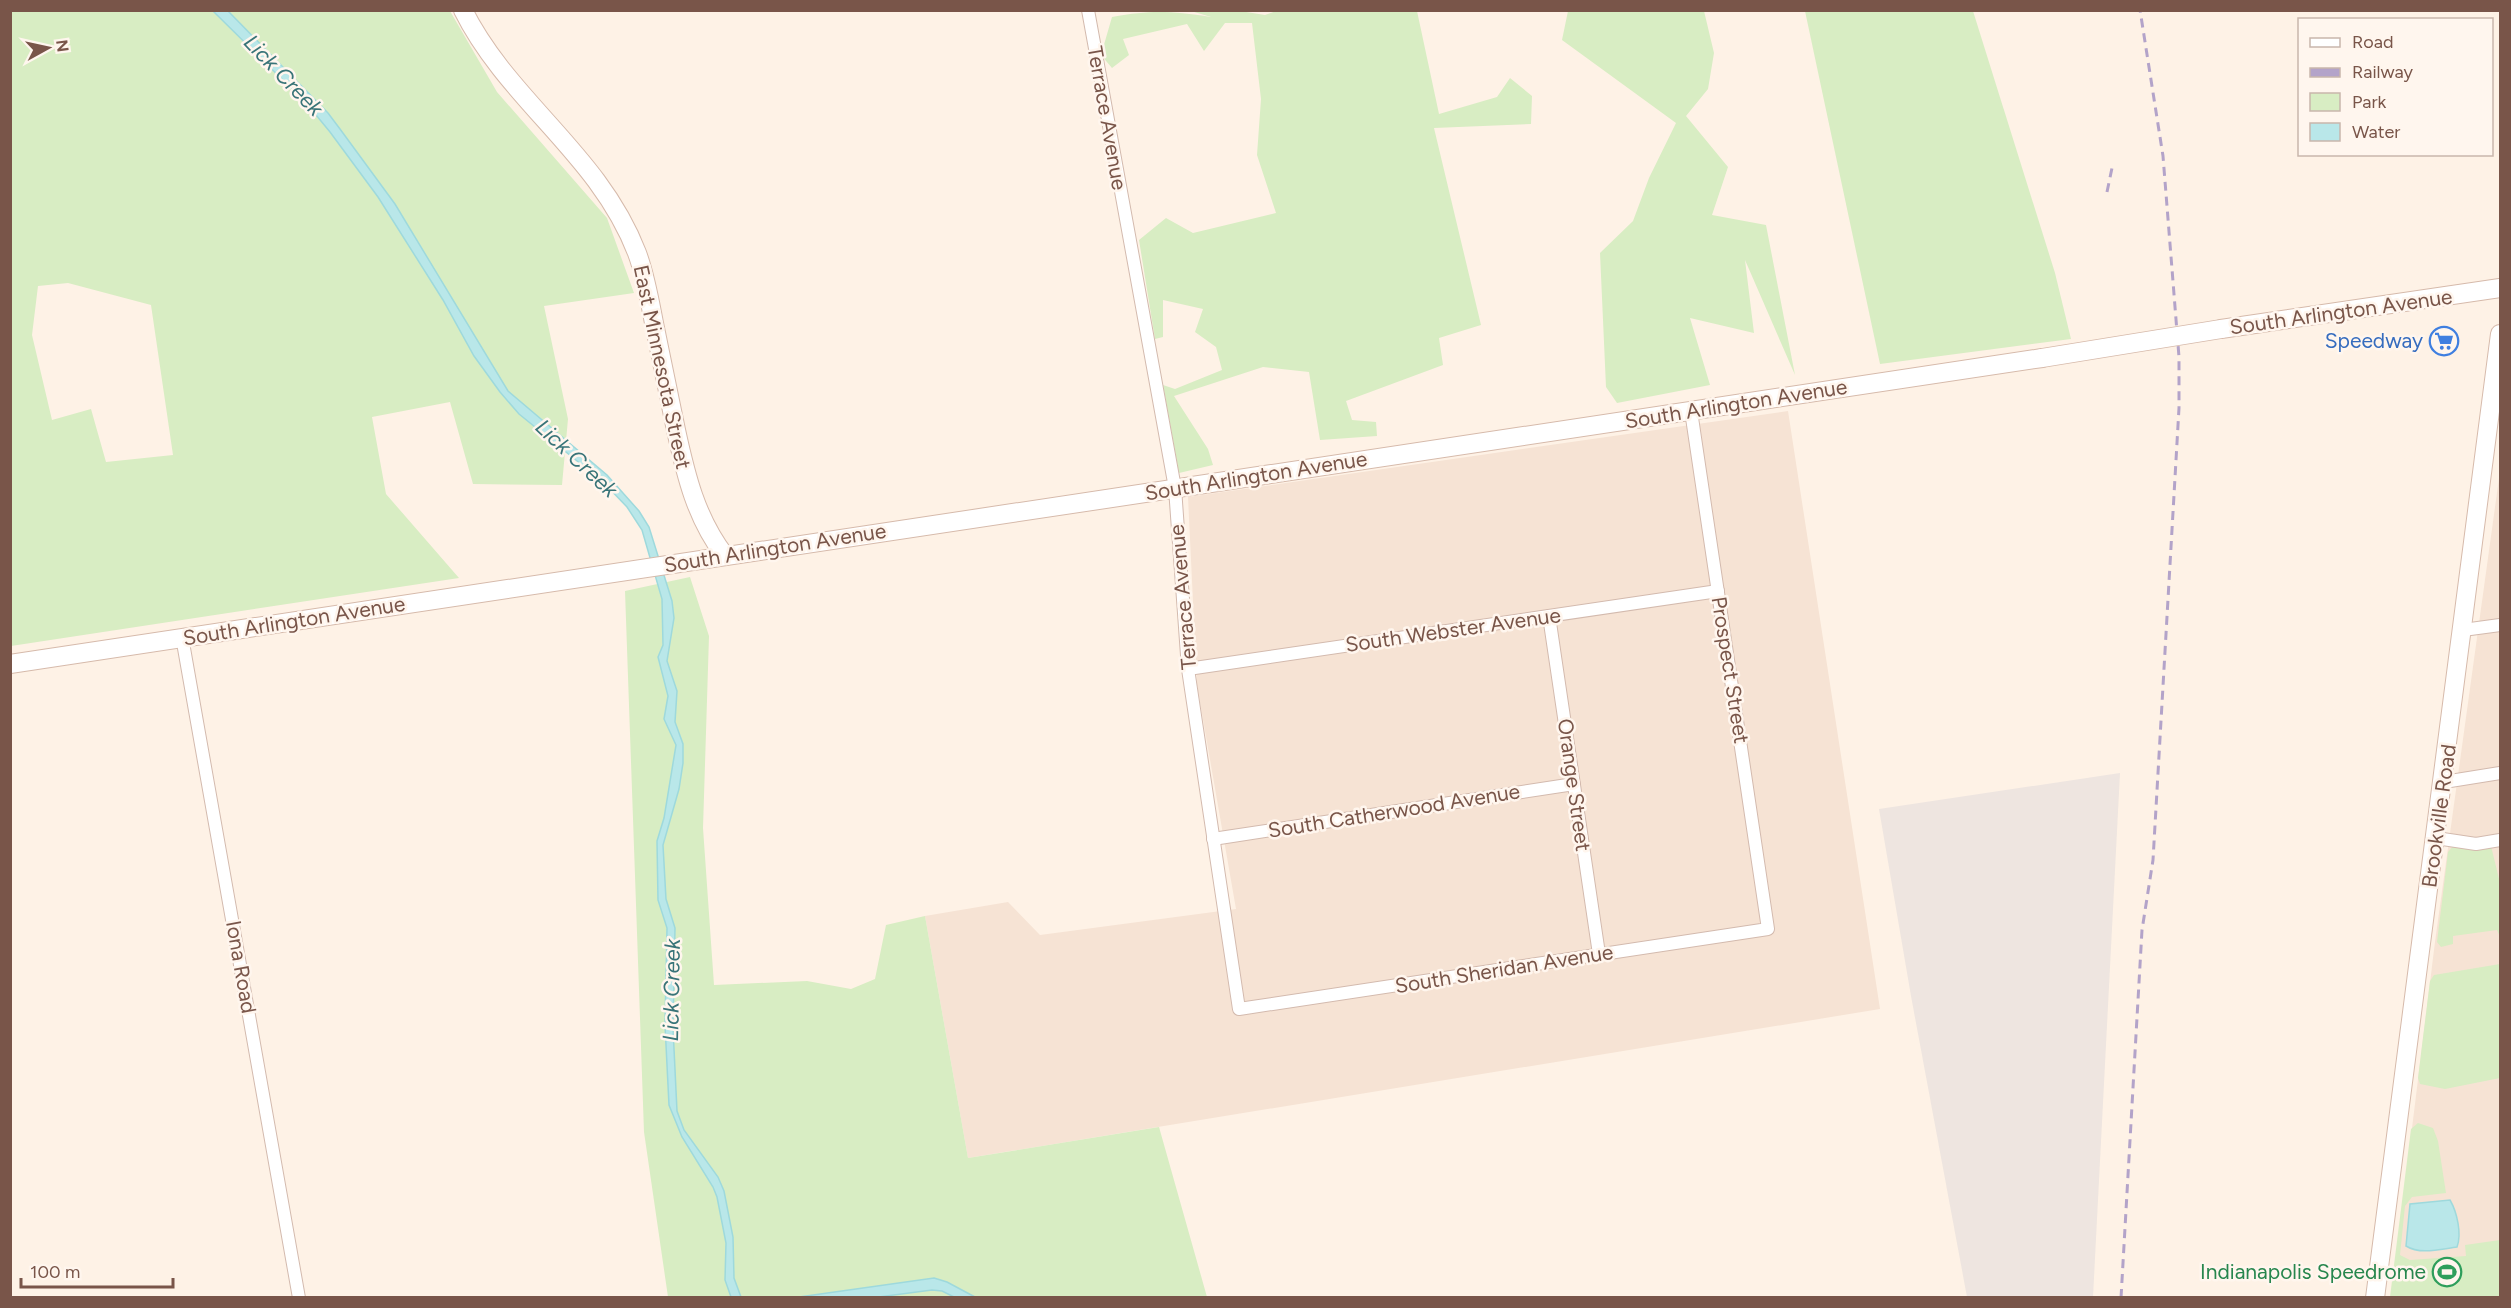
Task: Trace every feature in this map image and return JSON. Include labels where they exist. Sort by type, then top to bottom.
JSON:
[{"type":"main road","name":"East Minnesota Street","points":[[464,10],[481,44],[497,66],[593,174],[619,214],[631,239],[645,280],[691,495],[700,516],[725,556]]},
{"type":"main road","name":"South Arlington Avenue","points":[[10,664],[2500,288]]},
{"type":"main road","name":"Brookville Road","points":[[2375,1298],[2463,630],[2493,436],[2500,334]]},
{"type":"street","name":"Terrace Avenue","points":[[1088,10],[1175,488],[1188,669],[1239,1009]]},
{"type":"street","name":"Prospect Street","points":[[1691,411],[1768,929]]},
{"type":"street","name":"South Webster Avenue","points":[[1188,669],[1718,591]]},
{"type":"street","name":"Orange Street","points":[[1549,616],[1599,954]]},
{"type":"street","points":[[2463,630],[2500,624]]},
{"type":"street","name":"Iona Road","points":[[182,637],[299,1298]]},
{"type":"street","points":[[2444,782],[2500,773]]},
{"type":"street","name":"South Catherwood Avenue","points":[[1213,838],[1574,784]]},
{"type":"street","points":[[2436,838],[2476,844],[2500,840]]},
{"type":"street","name":"South Sheridan Avenue","points":[[1239,1009],[1768,929]]},
{"type":"shaded area","points":[[1788,411],[1880,1009],[968,1158],[925,916],[1008,902],[1040,935],[1236,909],[1197,685],[1188,497]]},
{"type":"shaded area","points":[[2500,471],[2500,1297],[2391,1298],[2435,942]]},
{"type":"shaded area","points":[[2120,773],[2093,1297],[1967,1297],[1879,809]]},
{"type":"green space","points":[[1279,10],[1417,11],[1439,114],[1497,97],[1510,78],[1532,96],[1531,124],[1434,128],[1481,325],[1439,338],[1443,365],[1346,401],[1352,420],[1376,422],[1377,436],[1320,440],[1309,372],[1263,367],[1174,396],[1208,449],[1213,465],[1179,473],[1163,385],[1175,389],[1222,370],[1216,347],[1195,332],[1203,309],[1163,300],[1163,337],[1155,339],[1139,240],[1166,218],[1193,233],[1276,213],[1257,155],[1261,99],[1252,23],[1225,23],[1204,51],[1187,24],[1123,39],[1129,55],[1112,68],[1101,55],[1112,17],[1161,12],[1211,17],[1191,11],[1240,11],[1265,15]]},
{"type":"green space","points":[[11,11],[450,11],[497,92],[607,218],[634,293],[544,306],[568,419],[562,485],[473,484],[450,402],[372,417],[386,494],[459,578],[11,646]],"holes":[[[68,283],[151,305],[173,455],[106,462],[91,409],[52,420],[32,335],[38,286]]]},
{"type":"green space","points":[[1568,11],[1704,11],[1714,53],[1708,89],[1686,116],[1728,167],[1712,215],[1766,225],[1795,375],[1745,260],[1754,333],[1690,318],[1710,385],[1617,403],[1606,387],[1600,253],[1633,221],[1649,178],[1676,123],[1562,40]]},
{"type":"green space","points":[[1805,11],[1973,11],[2055,273],[2071,339],[1880,364]]},
{"type":"green space","points":[[690,577],[709,636],[703,828],[714,985],[807,981],[851,989],[875,979],[886,925],[925,916],[968,1158],[1159,1127],[1207,1297],[668,1297],[644,1132],[625,591]]},
{"type":"green space","points":[[2454,845],[2491,846],[2500,883],[2500,937],[2497,930],[2453,936],[2453,944],[2441,947],[2437,942],[2448,852]]},
{"type":"green space","points":[[2500,964],[2500,1078],[2445,1089],[2420,1084],[2418,1078],[2430,981],[2434,975]]},
{"type":"green space","name":"Indianapolis Speedrome","points":[[2418,1123],[2433,1128],[2438,1141],[2446,1193],[2412,1197],[2405,1206],[2400,1255],[2410,1260],[2466,1256],[2465,1245],[2500,1240],[2500,1297],[2390,1297],[2411,1129]]},
{"type":"water","name":"Lick Creek","points":[[213,11],[228,11],[328,113],[395,204],[508,391],[607,475],[639,511],[649,527],[672,601],[674,618],[667,661],[677,691],[675,722],[683,744],[679,789],[663,845],[666,899],[675,928],[673,1028],[677,1111],[684,1130],[718,1177],[724,1191],[733,1237],[734,1278],[741,1297],[731,1297],[725,1280],[726,1243],[717,1197],[682,1137],[669,1105],[665,1025],[667,928],[658,900],[657,841],[664,818],[676,745],[664,719],[668,696],[658,657],[663,645],[662,599],[642,530],[627,507],[603,482],[519,414],[500,392],[474,356],[443,300],[378,197],[330,132],[307,104]]},
{"type":"water","points":[[2450,1200],[2458,1223],[2457,1247],[2424,1251],[2406,1246],[2410,1204]]},
{"type":"water","points":[[934,1278],[947,1282],[975,1297],[954,1297],[942,1291],[932,1290],[871,1298],[799,1297]]},
{"type":"railway","points":[[2121,1298],[2142,930],[2153,860],[2179,408],[2179,357],[2163,156],[2140,10]]},
{"type":"railway","points":[[2107,192],[2112,168]]},
{"type":"place","name":"Speedway","points":[[2444,341]]},
{"type":"place","name":"Indianapolis Speedrome","points":[[2447,1272]]}]
